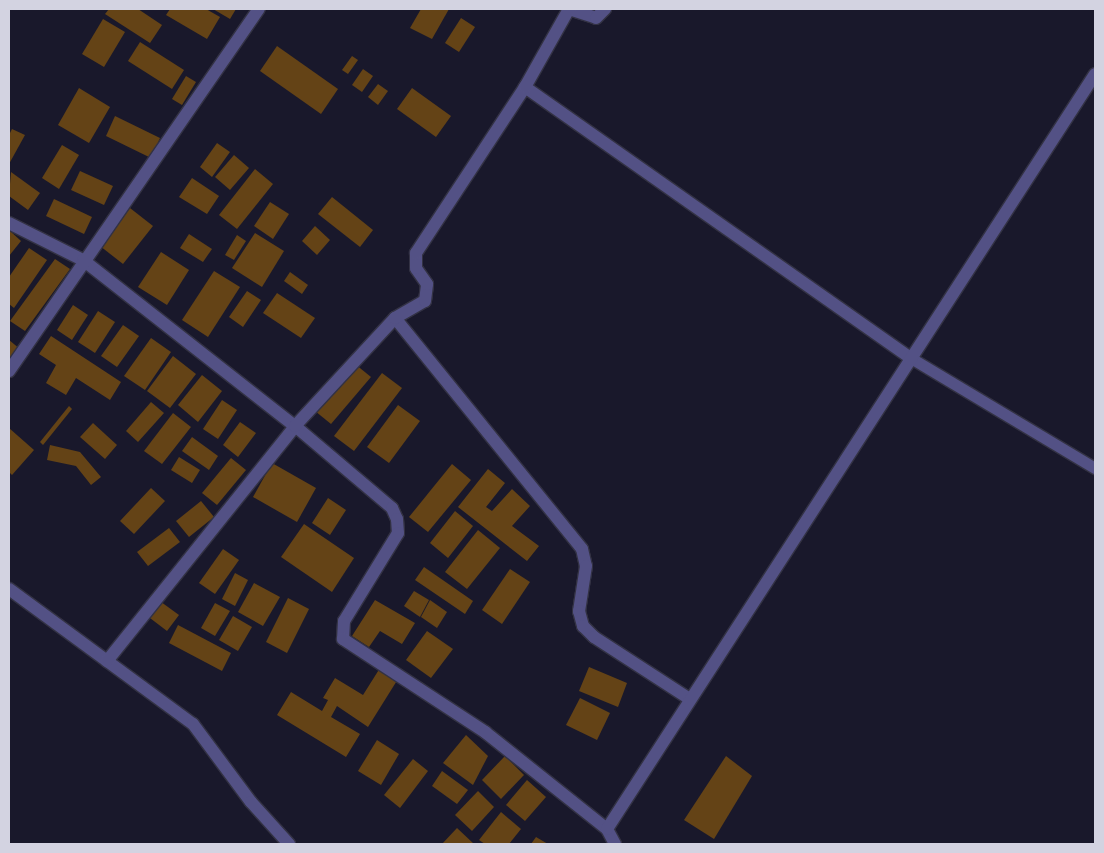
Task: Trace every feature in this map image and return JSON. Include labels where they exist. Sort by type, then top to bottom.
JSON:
[{"type":"street","points":[[9,371],[83,260],[259,9]]},
{"type":"street","points":[[107,661],[295,426],[394,318],[425,302],[427,284],[416,268],[416,253],[525,87],[569,9],[596,18],[605,9]]},
{"type":"street","points":[[607,828],[1095,74]]},
{"type":"street","points":[[525,87],[911,358]]},
{"type":"street","points":[[9,223],[83,260],[295,426],[392,508],[397,519],[398,533],[344,621],[343,639],[485,732],[607,828],[615,844]]},
{"type":"street","points":[[394,318],[582,549],[586,566],[579,611],[583,626],[594,637],[690,699]]},
{"type":"street","points":[[9,589],[193,724],[251,802],[289,844]]},
{"type":"lane","points":[[911,358],[1095,468]]},
{"type":"building","points":[[109,9],[138,9],[162,25],[150,43],[105,14]]},
{"type":"building","points":[[170,9],[206,9],[220,17],[207,39],[166,15]]},
{"type":"building","points":[[213,9],[236,9],[230,19]]},
{"type":"building","points":[[421,9],[449,9],[432,39],[410,28]]},
{"type":"building","points":[[461,18],[475,27],[459,52],[445,43]]},
{"type":"building","points":[[103,19],[125,32],[104,67],[82,54]]},
{"type":"building","points":[[140,42],[184,70],[172,89],[128,61]]},
{"type":"building","points":[[277,46],[338,89],[321,114],[260,71]]},
{"type":"building","points":[[352,56],[358,60],[348,74],[342,70]]},
{"type":"building","points":[[363,69],[373,76],[362,92],[352,85]]},
{"type":"building","points":[[186,76],[196,82],[182,105],[172,99]]},
{"type":"building","points":[[378,84],[388,91],[378,105],[368,97]]},
{"type":"building","points":[[79,88],[110,107],[89,143],[58,125]]},
{"type":"building","points":[[412,88],[451,116],[436,137],[397,109]]},
{"type":"building","points":[[115,116],[160,138],[151,158],[106,136]]},
{"type":"building","points":[[12,129],[25,135],[9,164],[9,135]]},
{"type":"building","points":[[217,143],[230,152],[212,177],[200,167]]},
{"type":"building","points":[[62,145],[79,155],[59,189],[42,178]]},
{"type":"building","points":[[234,155],[249,168],[230,190],[215,177]]},
{"type":"building","points":[[255,169],[273,184],[237,229],[219,215]]},
{"type":"building","points":[[80,171],[113,186],[104,205],[71,190]]},
{"type":"building","points":[[11,172],[40,193],[28,210],[9,196]]},
{"type":"building","points":[[192,178],[219,196],[207,214],[179,197]]},
{"type":"building","points":[[332,197],[373,230],[360,247],[318,214]]},
{"type":"building","points":[[54,199],[92,217],[84,234],[46,216]]},
{"type":"building","points":[[270,202],[289,214],[273,239],[254,226]]},
{"type":"building","points":[[130,208],[153,226],[123,264],[100,246]]},
{"type":"building","points":[[315,226],[330,240],[317,255],[302,241]]},
{"type":"building","points":[[9,230],[21,241],[9,256]]},
{"type":"building","points":[[255,233],[284,251],[262,287],[232,268]]},
{"type":"building","points":[[189,234],[212,249],[203,262],[180,248]]},
{"type":"building","points":[[237,235],[246,241],[234,260],[225,255]]},
{"type":"building","points":[[29,248],[47,260],[14,308],[9,304],[9,277]]},
{"type":"building","points":[[161,252],[189,270],[167,305],[138,287]]},
{"type":"building","points":[[55,259],[70,269],[25,331],[10,321]]},
{"type":"building","points":[[214,271],[240,287],[208,337],[182,320]]},
{"type":"building","points":[[290,272],[308,285],[302,294],[284,281]]},
{"type":"building","points":[[247,291],[261,300],[243,327],[229,317]]},
{"type":"building","points":[[277,293],[315,318],[301,338],[263,313]]},
{"type":"building","points":[[73,305],[88,315],[72,340],[57,330]]},
{"type":"building","points":[[98,311],[115,322],[95,353],[78,342]]},
{"type":"building","points":[[123,325],[139,336],[117,367],[101,356]]},
{"type":"building","points":[[51,336],[121,382],[110,400],[76,378],[66,395],[46,383],[56,365],[39,354]]},
{"type":"building","points":[[151,338],[171,352],[145,390],[124,376]]},
{"type":"building","points":[[9,340],[20,349],[9,364]]},
{"type":"building","points":[[173,356],[196,374],[170,408],[147,391]]},
{"type":"building","points":[[355,364],[371,377],[331,424],[315,411]]},
{"type":"building","points":[[382,373],[402,388],[354,451],[334,436]]},
{"type":"building","points":[[202,375],[222,391],[198,422],[178,405]]},
{"type":"building","points":[[222,400],[237,410],[218,439],[203,429]]},
{"type":"building","points":[[151,402],[164,413],[138,442],[126,431]]},
{"type":"building","points":[[398,405],[420,421],[389,463],[367,447]]},
{"type":"building","points":[[69,406],[72,409],[43,445],[40,442]]},
{"type":"building","points":[[173,413],[191,427],[162,464],[144,451]]},
{"type":"building","points":[[240,422],[256,433],[238,457],[223,445]]},
{"type":"building","points":[[93,423],[117,445],[105,459],[80,437]]},
{"type":"building","points":[[9,428],[34,450],[12,475],[9,472]]},
{"type":"building","points":[[192,437],[218,456],[209,470],[182,451]]},
{"type":"building","points":[[50,445],[80,452],[101,477],[91,485],[76,466],[47,460]]},
{"type":"building","points":[[179,457],[200,470],[192,483],[171,470]]},
{"type":"building","points":[[231,458],[246,470],[217,505],[202,493]]},
{"type":"building","points":[[272,463],[316,488],[297,522],[253,497]]},
{"type":"building","points":[[452,464],[471,480],[428,532],[409,517]]},
{"type":"building","points":[[488,469],[505,483],[486,507],[492,511],[512,489],[530,506],[512,526],[539,546],[527,561],[458,507]]},
{"type":"building","points":[[151,488],[165,501],[134,534],[120,521]]},
{"type":"building","points":[[328,498],[346,510],[330,535],[312,523]]},
{"type":"building","points":[[201,501],[214,517],[189,537],[176,521]]},
{"type":"building","points":[[455,511],[473,526],[448,558],[430,543]]},
{"type":"building","points":[[304,524],[354,558],[332,592],[281,557]]},
{"type":"building","points":[[169,528],[180,542],[148,566],[137,552]]},
{"type":"building","points":[[478,530],[500,548],[467,589],[445,572]]},
{"type":"building","points":[[223,549],[239,560],[215,594],[199,583]]},
{"type":"building","points":[[424,567],[473,601],[465,614],[415,580]]},
{"type":"building","points":[[510,569],[530,582],[502,624],[482,610]]},
{"type":"building","points":[[235,573],[248,580],[235,606],[222,599]]},
{"type":"building","points":[[254,583],[280,597],[263,626],[238,612]]},
{"type":"building","points":[[414,591],[429,600],[420,617],[404,606]]},
{"type":"building","points":[[288,598],[309,609],[287,653],[266,642]]},
{"type":"building","points":[[157,599],[179,615],[167,631],[146,615]]},
{"type":"building","points":[[375,600],[415,623],[402,644],[380,631],[369,647],[352,636]]},
{"type":"building","points":[[430,600],[447,612],[437,628],[421,617]]},
{"type":"building","points":[[215,603],[230,611],[215,636],[201,628]]},
{"type":"building","points":[[233,616],[252,627],[238,651],[219,640]]},
{"type":"building","points":[[178,625],[231,653],[222,671],[169,643]]},
{"type":"building","points":[[427,631],[453,649],[431,678],[406,660]]},
{"type":"building","points":[[589,667],[627,683],[618,707],[579,691]]},
{"type":"building","points":[[380,668],[398,679],[368,727],[337,706],[331,717],[360,734],[346,757],[277,715],[291,692],[322,711],[328,700],[323,698],[335,678],[363,695]]},
{"type":"building","points":[[580,698],[610,713],[597,740],[566,725]]},
{"type":"building","points":[[466,735],[488,756],[473,785],[443,763]]},
{"type":"building","points":[[377,740],[399,754],[381,785],[358,771]]},
{"type":"building","points":[[505,756],[524,775],[501,799],[482,780]]},
{"type":"building","points":[[726,756],[752,776],[714,839],[684,820]]},
{"type":"building","points":[[413,759],[428,771],[400,808],[384,795]]},
{"type":"building","points":[[442,771],[468,790],[457,804],[432,786]]},
{"type":"building","points":[[527,780],[546,797],[525,821],[506,805]]},
{"type":"building","points":[[478,791],[494,807],[472,831],[455,815]]},
{"type":"building","points":[[501,812],[521,829],[509,844],[485,844],[479,840]]},
{"type":"building","points":[[457,828],[474,844],[442,844]]},
{"type":"building","points":[[536,837],[548,844],[531,844]]}]
